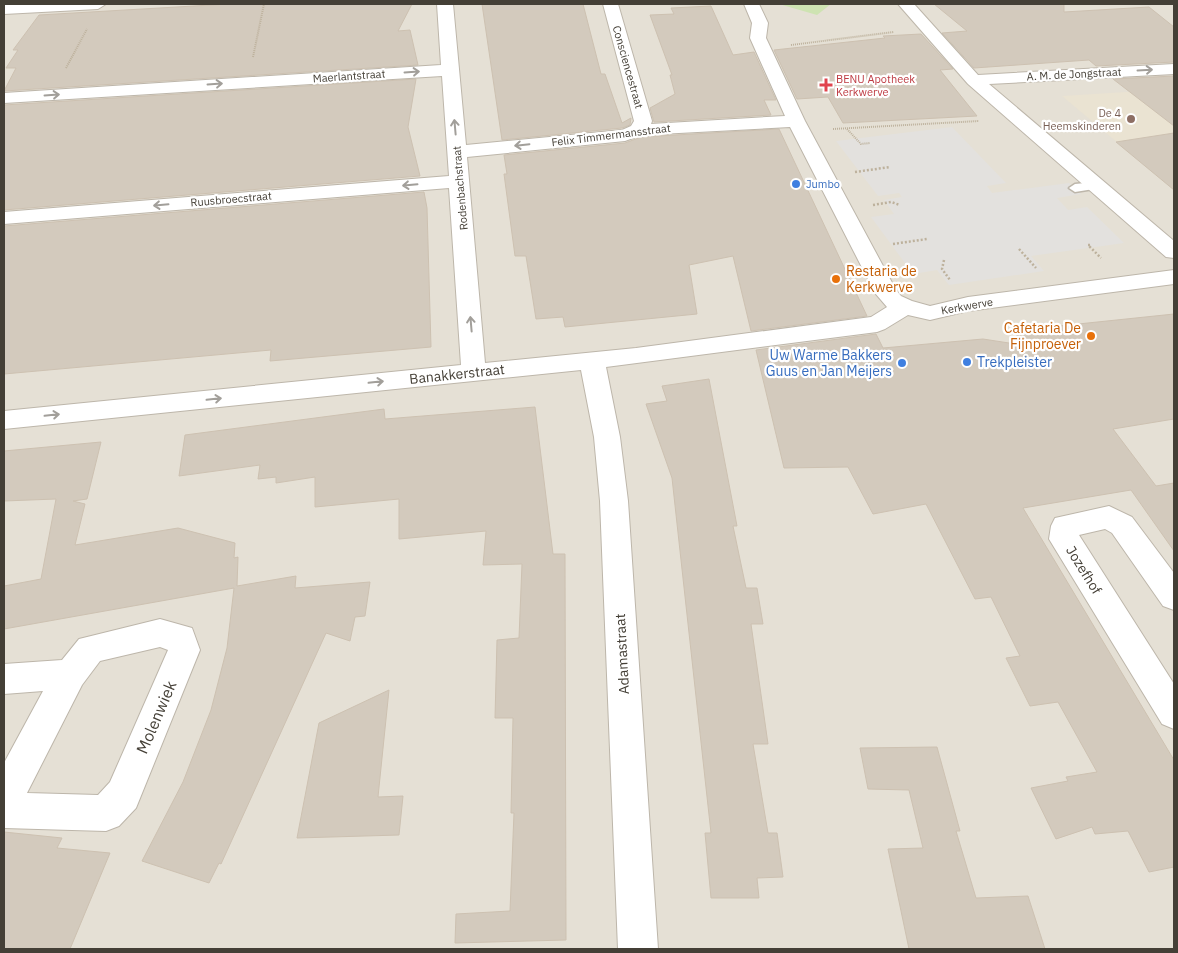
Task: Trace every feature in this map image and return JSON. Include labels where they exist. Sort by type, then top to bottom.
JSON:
[{"type":"street","points":[[4,9],[98,4]]},
{"type":"street","name":"Rodenbachstraat","points":[[445,4],[474,372]]},
{"type":"street","name":"Consciencestraat","points":[[610,4],[643,121],[639,130]]},
{"type":"street","name":"Kerkwerve","points":[[752,4],[760,23],[758,38],[799,126],[886,293],[893,301],[906,307],[930,312],[968,304],[1174,277]]},
{"type":"street","points":[[906,4],[974,80],[1174,252]]},
{"type":"street","name":"A. M. de Jongstraat","points":[[974,80],[1174,68]]},
{"type":"street","name":"Maerlantstraat","points":[[4,98],[450,70]]},
{"type":"street","name":"Felix Timmermansstraat","points":[[457,152],[625,135],[639,130],[799,126]]},
{"type":"street","name":"Ruusbroecstraat","points":[[4,218],[459,181]]},
{"type":"street","name":"Banakkerstraat","points":[[4,420],[592,361],[877,324],[906,307]]},
{"type":"street","name":"Adamastraat","points":[[592,361],[607,437],[614,501],[638,949]]},
{"type":"street","name":"Jozefhof","points":[[1174,598],[1122,525],[1110,518],[1065,526],[1064,539],[1174,713]]},
{"type":"street","name":"Molenwiek","points":[[4,799],[70,674],[90,649],[160,633],[181,638],[184,650],[123,795],[106,813],[4,810]]},
{"type":"street","points":[[4,679],[70,674]]},
{"type":"lane","points":[[1075,188],[1096,186]]},
{"type":"path","points":[[248,82],[264,4]]},
{"type":"path","points":[[52,95],[91,22]]},
{"type":"path","points":[[763,49],[927,28]]},
{"type":"path","points":[[799,126],[846,128],[980,120],[1010,111]]},
{"type":"path","points":[[846,128],[861,144],[870,142]]},
{"type":"shaded area","points":[[4,4],[1174,4],[1174,949],[4,949]]},
{"type":"shaded area","name":"De 4 Heemskinderen","points":[[1174,89],[1174,190],[1062,96]]},
{"type":"shaded area","points":[[952,127],[1006,183],[987,186],[992,193],[1069,183],[1081,194],[1057,198],[1068,210],[1087,207],[1124,243],[1031,256],[1044,271],[949,285],[937,270],[913,274],[871,217],[894,214],[884,200],[902,197],[899,193],[878,196],[836,141]]},
{"type":"green space","points":[[779,4],[831,4],[817,15]]},
{"type":"building","points":[[228,4],[412,4],[398,31],[410,30],[418,65],[4,91],[16,68],[6,68],[18,50],[13,50],[39,15]]},
{"type":"building","points":[[482,4],[583,4],[601,74],[605,74],[622,123],[631,118],[630,125],[622,128],[502,140]]},
{"type":"building","points":[[934,4],[1064,4],[1064,12],[1149,7],[1174,27],[1174,62],[1096,66],[1089,60],[974,68],[942,33],[967,31]]},
{"type":"building","points":[[711,6],[733,55],[754,52],[776,100],[764,100],[771,115],[654,122],[650,108],[675,94],[670,75],[672,75],[650,15],[674,14],[671,8]]},
{"type":"building","points":[[921,34],[953,69],[940,70],[977,116],[843,123],[828,97],[797,99],[774,50],[885,38],[883,36]]},
{"type":"building","points":[[1174,76],[1174,126],[1113,79]]},
{"type":"building","points":[[416,79],[408,127],[420,176],[4,210],[4,105]]},
{"type":"building","points":[[779,129],[867,316],[751,331],[733,256],[689,265],[697,314],[565,327],[563,317],[536,319],[526,256],[515,256],[504,174],[507,174],[504,155],[625,143],[641,137]]},
{"type":"building","points":[[1174,133],[1174,190],[1116,142]]},
{"type":"building","points":[[424,192],[427,208],[431,347],[270,361],[271,350],[4,374],[4,226]]},
{"type":"building","points":[[1174,314],[1174,419],[1113,429],[1156,486],[1174,483],[1174,551],[1131,490],[1023,508],[1174,760],[1174,867],[1149,872],[1128,831],[1095,834],[1092,827],[1056,839],[1031,788],[1068,781],[1066,777],[1097,772],[1058,702],[1030,706],[1006,658],[1020,656],[991,597],[975,599],[926,504],[873,514],[848,467],[784,468],[756,350],[876,334],[883,348],[983,339],[1022,345],[1015,332],[1064,333],[1059,326]]},
{"type":"building","points":[[709,379],[737,526],[733,526],[746,588],[757,588],[763,624],[751,624],[768,744],[753,744],[768,833],[777,833],[783,877],[757,878],[759,898],[711,898],[705,833],[711,833],[672,478],[646,404],[667,401],[662,386]]},
{"type":"building","points":[[535,407],[553,554],[565,554],[566,940],[455,943],[456,914],[510,911],[514,813],[511,813],[513,718],[495,718],[497,640],[519,638],[522,564],[483,565],[486,531],[399,539],[399,499],[315,507],[315,477],[276,483],[276,477],[258,479],[260,465],[179,476],[185,435],[384,409],[385,419]]},
{"type":"building","points":[[101,442],[87,499],[73,501],[85,504],[75,545],[178,528],[235,543],[234,558],[238,557],[237,586],[296,576],[295,588],[370,582],[365,616],[355,617],[350,641],[326,633],[221,864],[219,863],[209,883],[142,861],[183,782],[211,710],[227,648],[234,588],[4,629],[4,586],[41,579],[56,499],[4,501],[4,451]]},
{"type":"building","points":[[389,690],[378,797],[403,796],[399,835],[297,838],[319,723]]},
{"type":"building","points":[[937,747],[960,831],[956,831],[976,898],[1028,896],[1045,949],[909,949],[888,849],[923,848],[909,790],[868,789],[860,748]]},
{"type":"building","points":[[4,832],[62,838],[57,848],[110,853],[70,949],[4,949]]},
{"type":"place","name":"BENU Apotheek Kerkwerve","points":[[826,85]]},
{"type":"place","name":"De 4 Heemskinderen","points":[[1131,119]]},
{"type":"place","name":"Jumbo","points":[[796,184]]},
{"type":"place","name":"Restaria de Kerkwerve","points":[[836,279]]},
{"type":"place","name":"Cafetaria De Fijnproever","points":[[1091,336]]},
{"type":"place","name":"Trekpleister","points":[[967,362]]},
{"type":"place","name":"Uw Warme Bakkers Guus en Jan Meijers","points":[[902,363]]}]
